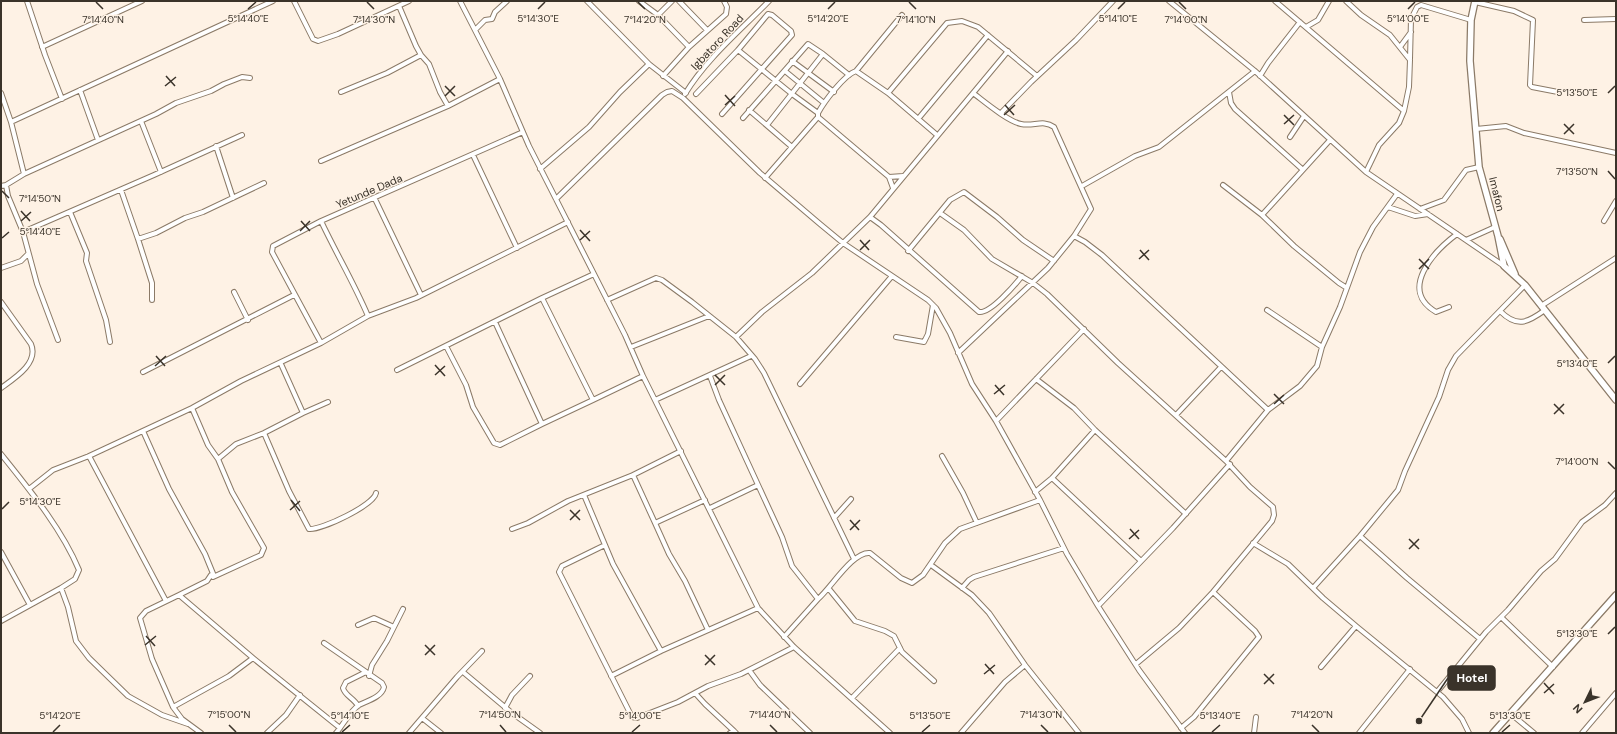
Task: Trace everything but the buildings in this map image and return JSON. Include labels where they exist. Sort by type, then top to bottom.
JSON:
[{"type":"street","points":[[28,1],[42,47],[62,99]]},
{"type":"street","points":[[42,47],[142,1]]},
{"type":"street","points":[[11,122],[273,1]]},
{"type":"street","points":[[294,1],[313,39],[318,41],[338,34],[409,1]]},
{"type":"street","points":[[460,1],[500,79],[540,169],[631,347],[643,376],[710,508],[758,608],[794,647],[890,733]]},
{"type":"street","points":[[475,30],[485,20],[492,19],[495,12],[507,1]]},
{"type":"street","points":[[587,1],[649,64],[686,93]]},
{"type":"street","points":[[639,1],[658,15],[689,48]]},
{"type":"street","points":[[658,15],[672,1]]},
{"type":"street","points":[[679,1],[707,30]]},
{"type":"street","points":[[663,76],[707,30],[726,14],[727,7],[724,1]]},
{"type":"street","name":"Igbatoro Road","points":[[683,98],[694,80],[715,56],[769,1]]},
{"type":"street","points":[[1001,113],[1037,76],[1062,54],[1113,1]]},
{"type":"street","points":[[1168,1],[1255,71],[1366,172],[1515,275],[1525,285],[1616,400]]},
{"type":"street","points":[[1275,1],[1404,111]]},
{"type":"street","points":[[1306,27],[1318,20],[1329,1]]},
{"type":"street","points":[[1346,1],[1361,15],[1390,35],[1410,60]]},
{"type":"street","points":[[1475,1],[1514,11],[1533,20],[1530,84],[1532,87],[1558,92]]},
{"type":"street","name":"Imafon","points":[[1475,1],[1471,20],[1470,61],[1478,157],[1498,236]]},
{"type":"street","points":[[1366,172],[1379,146],[1399,123],[1404,111],[1409,87],[1411,19],[1414,11],[1421,3],[1471,20]]},
{"type":"street","points":[[399,6],[421,55],[429,64],[437,86],[448,106]]},
{"type":"street","points":[[696,94],[738,50],[768,14],[772,15],[791,31],[792,35],[722,114]]},
{"type":"street","points":[[765,178],[818,115],[824,103],[849,75],[856,71],[902,15]]},
{"type":"street","points":[[1584,20],[1616,19]]},
{"type":"street","points":[[888,93],[947,22],[968,22],[978,27],[1037,76]]},
{"type":"street","points":[[1260,76],[1268,62],[1300,22]]},
{"type":"street","points":[[1400,47],[1411,32]]},
{"type":"street","points":[[918,119],[988,35]]},
{"type":"street","points":[[743,118],[808,44],[824,54],[849,75]]},
{"type":"street","points":[[738,50],[818,115],[889,177],[893,188]]},
{"type":"street","points":[[736,337],[762,312],[812,273],[870,217],[1008,51]]},
{"type":"street","points":[[768,125],[824,54]]},
{"type":"street","points":[[341,92],[387,73],[421,55]]},
{"type":"street","points":[[792,61],[834,92]]},
{"type":"street","points":[[540,169],[589,127],[620,92],[649,64]]},
{"type":"street","points":[[785,71],[824,103]]},
{"type":"street","points":[[856,71],[888,93],[938,135]]},
{"type":"street","points":[[1082,186],[1135,156],[1159,147],[1255,71]]},
{"type":"street","points":[[1,186],[141,121],[176,103],[212,91],[224,84],[242,77],[250,78]]},
{"type":"street","points":[[321,161],[448,106],[500,79]]},
{"type":"street","points":[[80,90],[98,140]]},
{"type":"street","points":[[556,199],[662,95],[667,92],[672,92],[683,98],[765,178],[843,243],[933,305],[950,333],[977,394],[996,421],[1040,500],[1064,548],[1098,606],[1136,664],[1185,733]]},
{"type":"street","points":[[1229,92],[1234,109],[1302,169]]},
{"type":"street","points":[[1,93],[11,122],[24,174]]},
{"type":"street","points":[[958,353],[980,331],[1034,283],[1074,236],[1091,209],[1082,186],[1054,127],[1042,122],[1031,125],[1020,124],[1001,113],[973,93]]},
{"type":"street","points":[[749,110],[792,147]]},
{"type":"street","points":[[1290,137],[1304,116]]},
{"type":"street","points":[[141,121],[161,172]]},
{"type":"street","points":[[1476,129],[1506,126],[1524,133],[1616,153]]},
{"type":"street","name":"Yetunde Dada","points":[[294,295],[272,249],[273,246],[321,222],[523,132]]},
{"type":"street","points":[[23,232],[121,190],[242,134]]},
{"type":"street","points":[[1262,215],[1302,169],[1330,140]]},
{"type":"street","points":[[216,146],[233,198]]},
{"type":"street","points":[[473,155],[517,248]]},
{"type":"street","points":[[1420,209],[1444,200],[1466,170],[1480,168]]},
{"type":"street","points":[[889,177],[903,176]]},
{"type":"street","points":[[138,239],[156,233],[185,218],[264,183]]},
{"type":"street","points":[[6,185],[8,196],[23,232],[37,284],[58,340]]},
{"type":"street","points":[[1223,185],[1262,215],[1294,246],[1347,288]]},
{"type":"street","points":[[121,190],[152,282],[152,300]]},
{"type":"street","points":[[908,251],[950,200],[964,192],[1023,240],[1054,260]]},
{"type":"street","points":[[1098,606],[1186,514],[1268,410],[1309,377],[1317,366],[1322,347],[1347,288],[1364,242],[1396,194]]},
{"type":"street","points":[[375,199],[421,295]]},
{"type":"street","points":[[1604,220],[1616,201]]},
{"type":"street","points":[[1388,207],[1415,216],[1428,214]]},
{"type":"street","points":[[70,212],[78,235],[87,252],[86,261],[106,320],[110,342]]},
{"type":"street","points":[[940,213],[964,230],[992,259],[1034,283],[1228,462],[1250,487],[1273,507],[1274,515],[1272,521],[1252,542],[1213,592],[1172,635],[1136,664]]},
{"type":"street","points":[[870,217],[982,313],[1001,299],[1022,276]]},
{"type":"street","points":[[321,222],[356,288],[368,316]]},
{"type":"street","points":[[29,489],[53,470],[90,456],[192,408],[241,382],[281,364],[368,316],[421,295],[568,222]]},
{"type":"street","points":[[1466,240],[1495,227]]},
{"type":"street","points":[[1449,307],[1436,312],[1430,309],[1420,293],[1420,276],[1447,241],[1457,234]]},
{"type":"street","points":[[1074,236],[1085,242],[1102,255],[1268,410]]},
{"type":"street","points":[[1498,236],[1504,266]]},
{"type":"street","points":[[1498,236],[1515,275]]},
{"type":"street","points":[[1,268],[21,261],[28,254]]},
{"type":"street","points":[[1500,311],[1514,322],[1532,320],[1543,308],[1616,258]]},
{"type":"street","points":[[397,370],[542,298],[594,274]]},
{"type":"street","points":[[800,384],[892,276]]},
{"type":"street","points":[[607,300],[656,278],[662,280],[736,337],[764,373],[854,559]]},
{"type":"street","points":[[1313,588],[1360,536],[1402,484],[1424,429],[1439,397],[1448,370],[1456,356],[1525,285]]},
{"type":"street","points":[[234,292],[248,320]]},
{"type":"street","points":[[143,372],[248,320],[294,295],[306,312],[321,343]]},
{"type":"street","points":[[542,298],[593,400]]},
{"type":"street","points":[[1,302],[31,344],[34,351],[33,359],[25,368],[1,388]]},
{"type":"street","points":[[896,337],[924,342],[928,334],[933,305]]},
{"type":"street","points":[[1267,310],[1322,347]]},
{"type":"street","points":[[631,347],[709,316]]},
{"type":"street","points":[[494,322],[542,424]]},
{"type":"street","points":[[996,421],[1084,329]]},
{"type":"street","points":[[446,346],[466,385],[473,407],[494,443],[500,445],[643,376]]},
{"type":"street","points":[[655,400],[751,356]]},
{"type":"street","points":[[281,364],[303,413]]},
{"type":"street","points":[[1176,415],[1221,367]]},
{"type":"street","points":[[710,376],[719,400],[782,536],[792,566],[818,599]]},
{"type":"street","points":[[1036,379],[1074,408],[1095,430],[1186,514]]},
{"type":"street","points":[[218,459],[236,444],[264,433],[328,402]]},
{"type":"street","points":[[192,408],[208,445],[218,459],[232,492],[264,548],[261,555],[209,578]]},
{"type":"street","points":[[1035,492],[1052,478],[1095,430]]},
{"type":"street","points":[[143,431],[149,447],[164,474],[169,489],[205,554],[214,576],[211,575],[209,578],[179,595],[146,610],[140,618],[152,659],[173,708],[188,724],[201,733]]},
{"type":"street","points":[[264,433],[289,491],[309,530],[336,521],[362,507],[376,497],[376,493]]},
{"type":"street","points":[[512,529],[584,495],[633,475],[681,451]]},
{"type":"street","points":[[1,454],[29,489],[60,536],[79,570],[75,579],[1,621]]},
{"type":"street","points":[[90,456],[166,601]]},
{"type":"street","points":[[942,456],[963,493],[977,523]]},
{"type":"street","points":[[633,475],[671,558],[685,581],[708,630]]},
{"type":"street","points":[[1052,478],[1141,561]]},
{"type":"street","points":[[710,508],[758,486]]},
{"type":"street","points":[[1437,692],[1480,639],[1541,571],[1555,559],[1585,518],[1605,505],[1616,493]]},
{"type":"street","points":[[584,495],[613,564],[661,651]]},
{"type":"street","points":[[834,518],[851,499]]},
{"type":"street","points":[[655,523],[705,500]]},
{"type":"street","points":[[784,636],[829,589],[854,559],[864,553],[870,554],[901,578],[912,583],[923,575],[950,537],[960,529],[1040,500]]},
{"type":"street","points":[[1360,536],[1407,578],[1480,639]]},
{"type":"street","points":[[1252,542],[1288,564],[1356,626],[1449,702],[1462,719],[1469,733]]},
{"type":"street","points":[[605,545],[562,566],[559,572],[629,714],[635,718],[662,709],[708,686],[749,670],[794,647]]},
{"type":"street","points":[[962,588],[974,577],[1064,548]]},
{"type":"street","points":[[1,552],[30,605]]},
{"type":"street","points":[[931,565],[962,588],[989,613],[1025,665],[1079,733]]},
{"type":"street","points":[[61,588],[68,607],[76,641],[89,658],[128,696],[162,715],[188,724]]},
{"type":"street","points":[[829,589],[855,621],[885,631],[898,640],[900,648],[934,681]]},
{"type":"street","points":[[1181,728],[1194,717],[1259,637],[1255,631],[1213,592]]},
{"type":"street","points":[[179,595],[253,658],[340,728]]},
{"type":"street","points":[[1493,733],[1616,595]]},
{"type":"street","points":[[610,676],[661,651],[758,608]]},
{"type":"street","points":[[369,676],[372,664],[403,609]]},
{"type":"street","points":[[1501,617],[1553,667]]},
{"type":"street","points":[[358,625],[374,618],[394,627]]},
{"type":"street","points":[[1321,666],[1356,626]]},
{"type":"street","points":[[324,643],[364,673],[382,683],[384,687],[384,691],[358,706],[336,733]]},
{"type":"street","points":[[852,698],[900,648]]},
{"type":"street","points":[[409,733],[482,651]]},
{"type":"street","points":[[173,708],[229,676],[253,658]]},
{"type":"street","points":[[961,733],[1005,682],[1025,665]]},
{"type":"street","points":[[1359,733],[1410,669]]},
{"type":"street","points":[[749,670],[760,685],[810,733]]},
{"type":"street","points":[[463,672],[505,708],[540,733]]},
{"type":"street","points":[[358,706],[353,698],[344,693],[343,688],[346,682],[364,673]]},
{"type":"street","points":[[505,708],[512,695],[530,676]]},
{"type":"street","points":[[695,693],[733,732]]},
{"type":"street","points":[[1582,733],[1616,693]]},
{"type":"street","points":[[267,733],[286,715],[300,695]]},
{"type":"street","points":[[1511,714],[1534,733]]},
{"type":"street","points":[[1254,733],[1256,717]]},
{"type":"street","points":[[422,718],[441,733]]},
{"type":"place","name":"Hotel","points":[[1419,721]]}]
